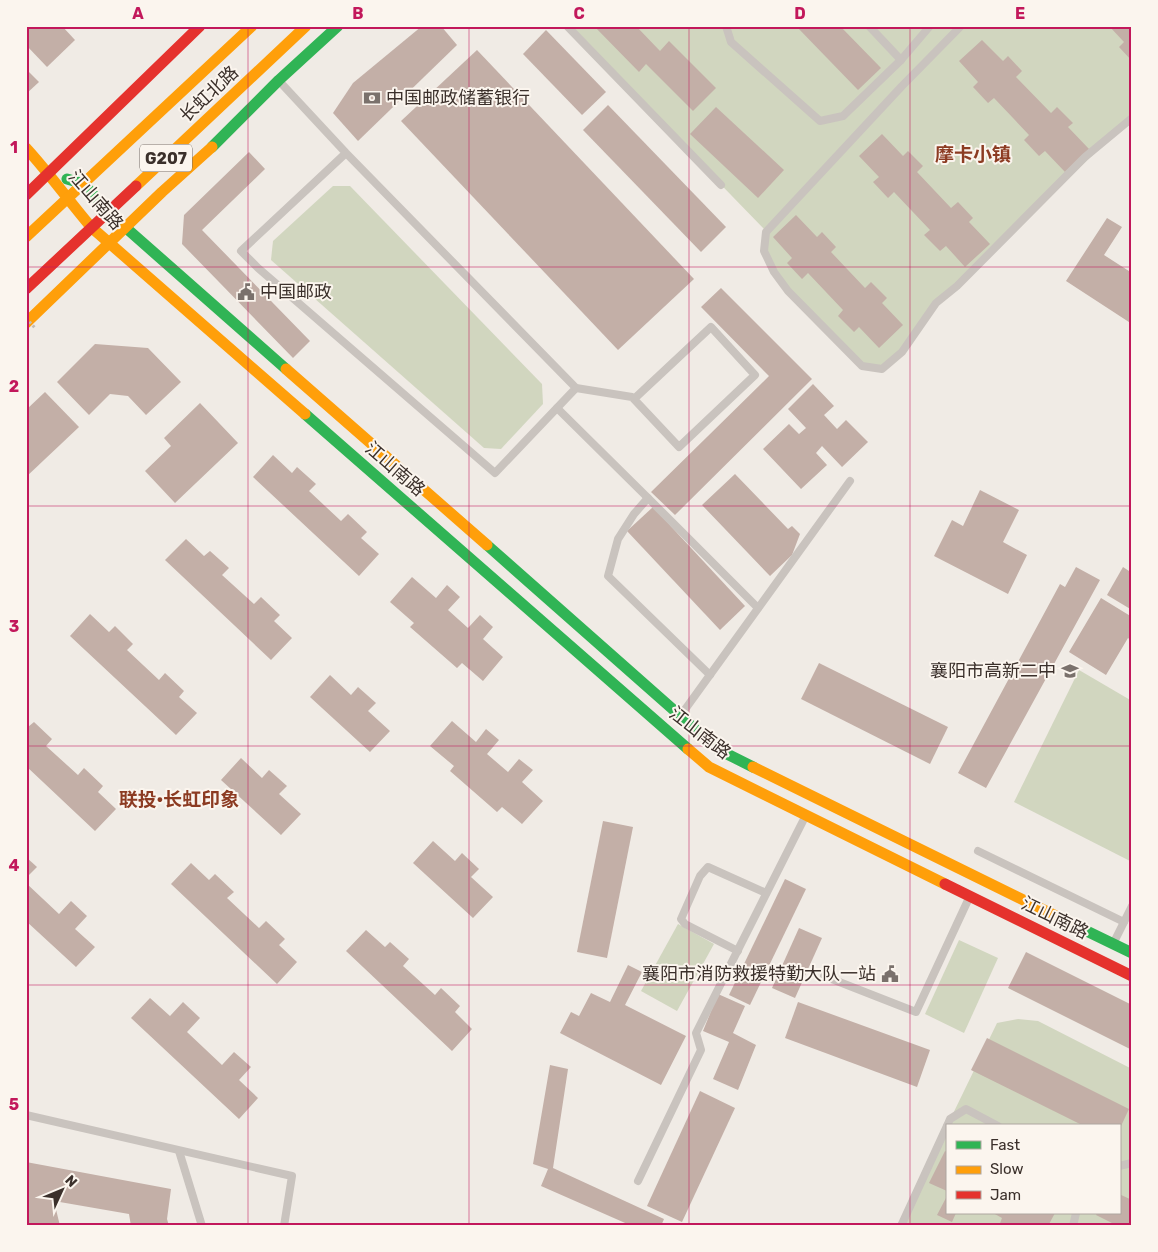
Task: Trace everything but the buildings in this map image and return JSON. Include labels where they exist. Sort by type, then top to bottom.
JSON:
[{"type":"main road","points":[[26,195],[200,26]]},
{"type":"main road","name":"长虹北路","points":[[26,237],[68,200],[252,26]]},
{"type":"main road","name":"长虹北路","points":[[26,289],[306,26]]},
{"type":"main road","points":[[31,325],[162,192],[213,146],[279,80],[338,26]]},
{"type":"main road","points":[[26,148],[50,173]]},
{"type":"main road","name":"江山南路","points":[[50,173],[84,184],[108,212],[719,750],[1132,953]]},
{"type":"main road","name":"江山南路","points":[[50,173],[68,200],[91,227],[709,767],[1132,976]]},
{"type":"lane","points":[[567,26],[721,185]]},
{"type":"lane","points":[[726,26],[731,42],[820,121],[843,116],[901,60],[930,26]]},
{"type":"lane","points":[[869,26],[901,60]]},
{"type":"lane","points":[[961,26],[902,86],[766,232],[764,251],[774,272],[788,291],[862,366],[882,369],[902,352],[936,303],[957,286],[1085,157],[1132,118]]},
{"type":"lane","points":[[279,80],[346,153],[576,388],[632,397],[679,447],[756,376],[711,327],[634,399]]},
{"type":"lane","points":[[346,153],[241,251],[258,268],[495,473],[576,388]]},
{"type":"lane","points":[[557,408],[758,608]]},
{"type":"lane","points":[[680,716],[850,481]]},
{"type":"lane","points":[[648,498],[634,514],[618,538],[608,576],[710,675]]},
{"type":"lane","points":[[638,1181],[701,1050],[696,1033],[806,815]]},
{"type":"lane","points":[[978,851],[1124,922]]},
{"type":"lane","points":[[738,951],[686,924],[681,919],[700,876],[708,867],[766,894]]},
{"type":"lane","points":[[824,976],[916,1012],[970,896]]},
{"type":"lane","points":[[1114,944],[1132,906]]},
{"type":"lane","points":[[948,1124],[950,1119],[966,1109],[994,1124]]},
{"type":"lane","points":[[26,1115],[292,1176],[284,1226]]},
{"type":"lane","points":[[902,1226],[946,1128]]},
{"type":"lane","points":[[179,1150],[202,1226]]},
{"type":"path","points":[[26,318],[31,325]]},
{"type":"green space","points":[[567,26],[1132,26],[1132,118],[936,303],[902,352],[882,369],[862,366],[788,291],[764,251],[766,231]]},
{"type":"green space","points":[[333,186],[350,186],[542,384],[543,404],[501,449],[484,448],[271,260],[273,241]]},
{"type":"green space","points":[[1079,670],[1132,701],[1132,862],[1014,802]]},
{"type":"green space","points":[[678,924],[714,944],[677,1011],[641,991]]},
{"type":"green space","points":[[959,940],[998,958],[964,1033],[925,1014]]},
{"type":"green space","points":[[1018,1019],[1038,1021],[1132,1069],[1132,1226],[901,1226],[946,1128],[946,1214],[1120,1214],[1120,1124],[948,1124],[997,1023]]},
{"type":"traffic: fast","points":[[212,147],[279,80],[338,26]]},
{"type":"traffic: fast","points":[[67,179],[84,184],[108,212],[286,369]]},
{"type":"traffic: fast","points":[[305,414],[688,749]]},
{"type":"traffic: fast","points":[[487,545],[719,750],[753,767]]},
{"type":"traffic: fast","points":[[1068,922],[1132,953]]},
{"type":"traffic: slow","points":[[26,237],[252,26]]},
{"type":"traffic: slow","points":[[136,186],[306,26]]},
{"type":"traffic: slow","points":[[26,323],[162,192],[212,147]]},
{"type":"traffic: slow","points":[[26,148],[91,227],[305,414]]},
{"type":"traffic: slow","points":[[286,369],[487,545]]},
{"type":"traffic: slow","points":[[688,749],[709,767],[945,884]]},
{"type":"traffic: slow","points":[[753,767],[1068,922]]},
{"type":"traffic: jam","points":[[26,195],[200,26]]},
{"type":"traffic: jam","points":[[26,289],[136,186]]},
{"type":"traffic: jam","points":[[945,884],[1132,976]]},
{"type":"place","name":"中国邮政储蓄银行","points":[[372,98]]},
{"type":"place","name":"中国邮政","points":[[246,292]]},
{"type":"place","name":"襄阳市高新二中","points":[[1070,671]]},
{"type":"place","name":"襄阳市消防救援特勤大队一站","points":[[890,974]]},
{"type":"district","name":"摩卡小镇","points":[[973,154]]},
{"type":"district","name":"联投·长虹印象","points":[[179,799]]}]
